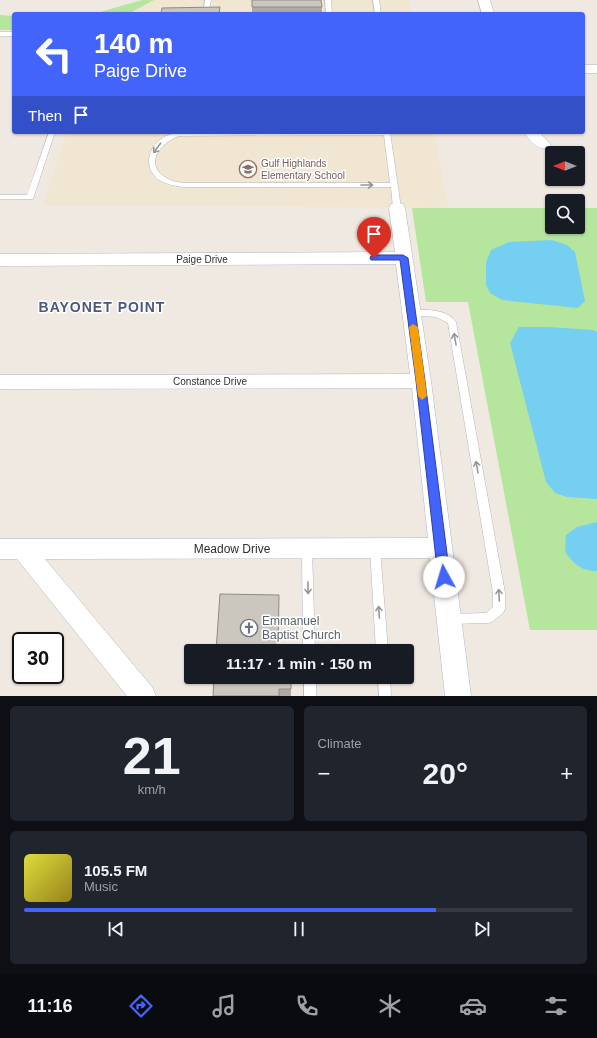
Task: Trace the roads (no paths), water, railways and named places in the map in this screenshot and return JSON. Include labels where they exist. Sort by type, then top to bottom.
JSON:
[{"type":"street","points":[[484,0],[487,12]]},
{"type":"street","points":[[585,69],[597,69]]},
{"type":"street","points":[[533,134],[544,145]]},
{"type":"street","points":[[397,208],[441,548],[458,696]]},
{"type":"street","name":"Paige Drive","points":[[0,260],[403,258]]},
{"type":"street","name":"Constance Drive","points":[[0,382],[420,381]]},
{"type":"street","name":"Meadow Drive","points":[[11,549],[441,548]]},
{"type":"street","name":"Meadow Drive","points":[[11,549],[143,696]]},
{"type":"lane","points":[[207,8],[208,0]]},
{"type":"lane","points":[[328,0],[329,12]]},
{"type":"lane","points":[[376,0],[378,12]]},
{"type":"lane","points":[[0,34],[12,34]]},
{"type":"lane","points":[[0,197],[30,197],[51,134]]},
{"type":"lane","points":[[180,134],[169,137],[157,146],[152,156],[152,166],[156,174],[166,181],[183,185],[394,185]]},
{"type":"lane","points":[[387,134],[397,208]]},
{"type":"lane","points":[[411,313],[434,313],[444,315],[452,322],[499,593],[499,609],[488,618],[449,619]]},
{"type":"lane","points":[[375,548],[382,644]]},
{"type":"lane","points":[[307,549],[309,644]]},
{"type":"lane","points":[[310,684],[310,696]]},
{"type":"lane","points":[[384,684],[385,696]]},
{"type":"water","points":[[552,240],[567,245],[575,252],[585,301],[578,308],[502,300],[490,293],[486,285],[486,263],[491,250],[509,242]]},
{"type":"water","points":[[519,327],[549,327],[593,330],[597,332],[597,499],[567,497],[555,493],[546,482],[510,343]]},
{"type":"water","points":[[597,522],[597,571],[591,571],[578,566],[565,552],[566,535],[577,527]]},
{"type":"place","name":"Gulf Highlands Elementary School","points":[[248,169]]},
{"type":"place","name":"Emmanuel Baptist Church","points":[[249,628]]},
{"type":"district","name":"BAYONET POINT","points":[[102,307]]}]
